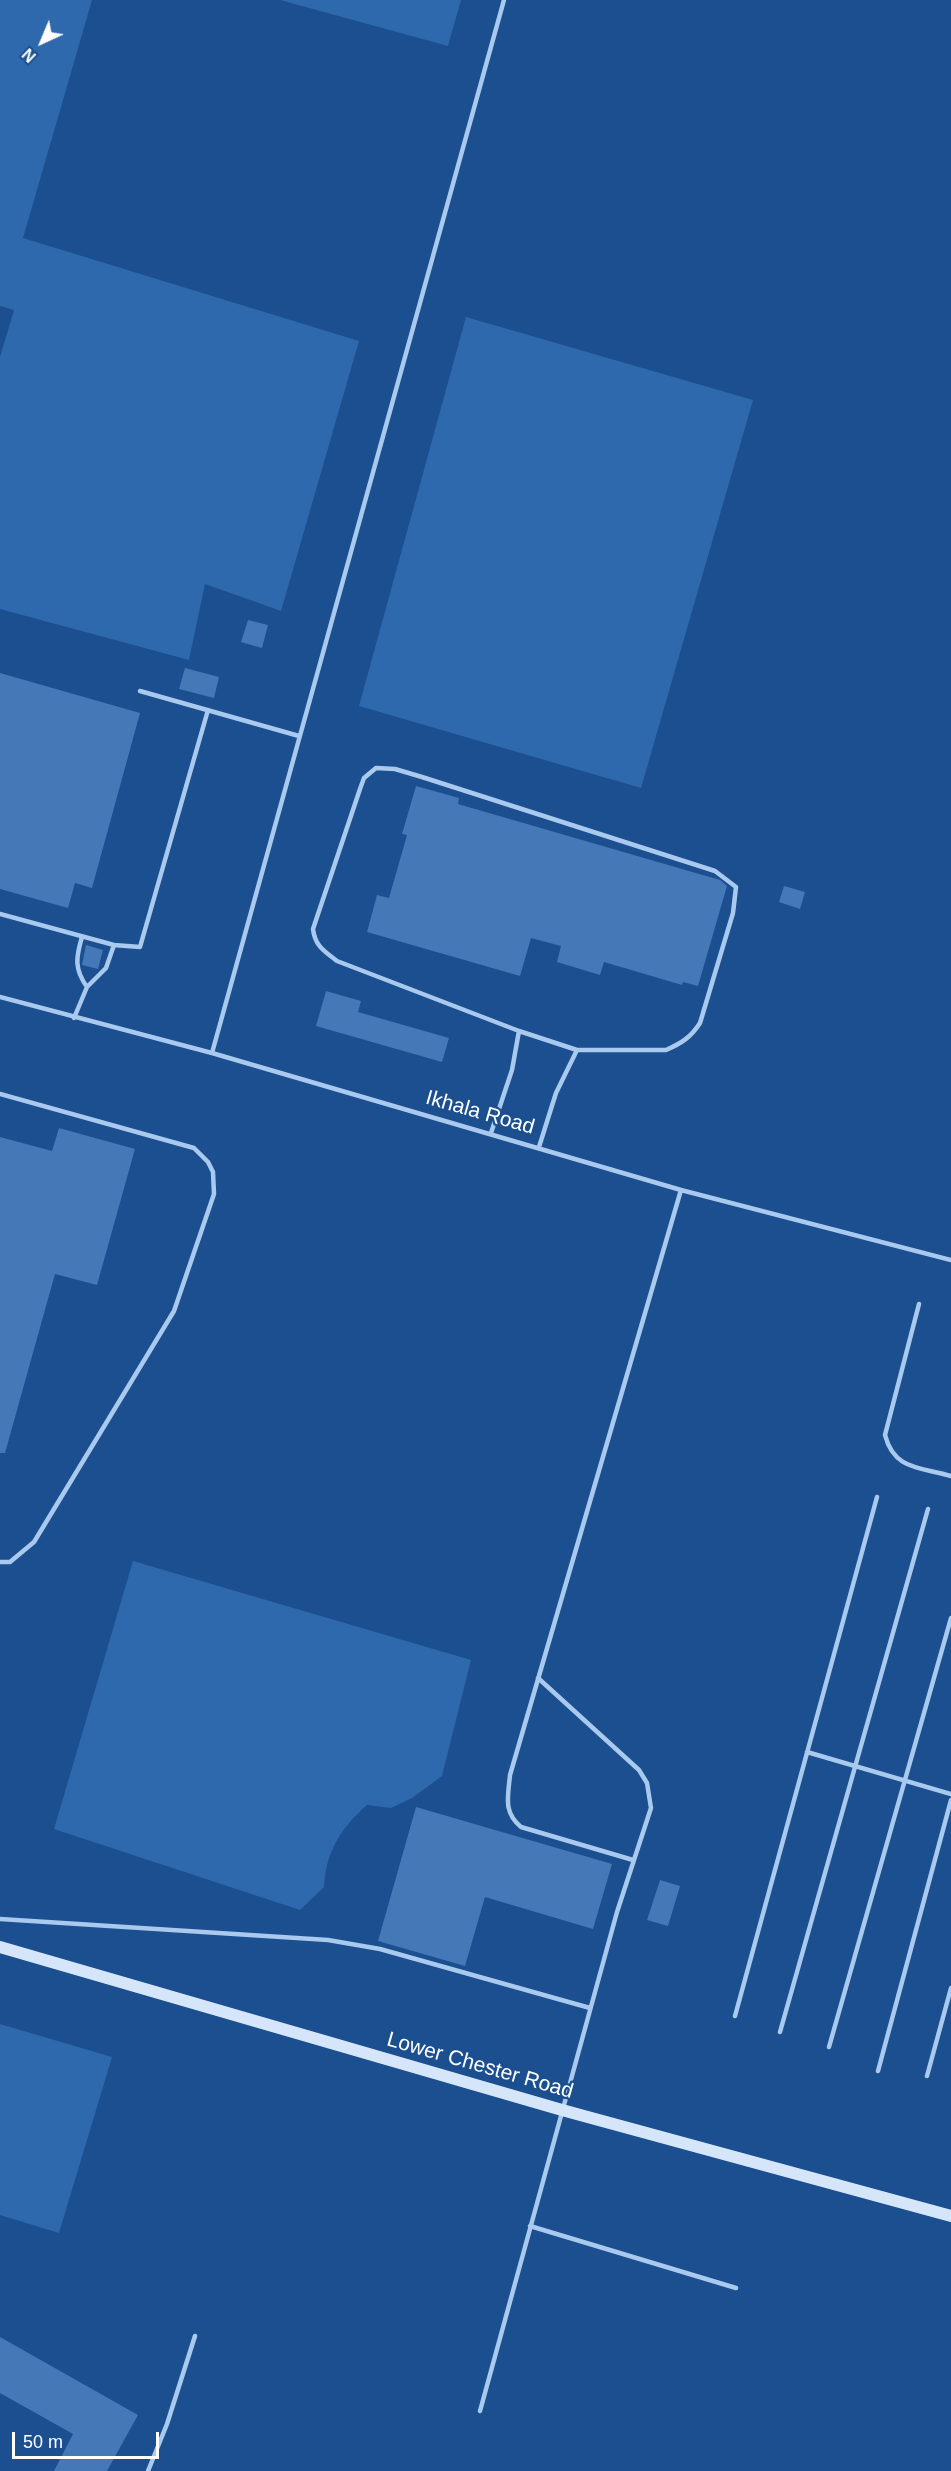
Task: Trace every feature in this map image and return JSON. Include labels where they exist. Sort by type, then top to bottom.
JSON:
[{"type":"street","name":"Lower Chester Road","points":[[0,1947],[562,2110],[951,2216]]},
{"type":"lane","points":[[212,1053],[504,0]]},
{"type":"lane","points":[[140,691],[299,736]]},
{"type":"lane","points":[[0,914],[114,945],[136,948],[144,940],[208,710]]},
{"type":"lane","points":[[376,768],[395,769],[422,777],[715,871],[736,886],[729,924],[700,1023],[692,1035],[666,1050],[577,1050],[519,1031],[338,961],[320,948],[314,940],[313,929],[353,806],[364,778],[376,768]]},
{"type":"lane","points":[[82,937],[76,960],[80,978],[87,987]]},
{"type":"lane","points":[[74,1018],[87,987],[106,968],[114,945]]},
{"type":"lane","name":"Ikhala Road","points":[[0,997],[212,1053],[681,1190],[951,1260]]},
{"type":"lane","points":[[491,1133],[512,1070],[519,1031]]},
{"type":"lane","points":[[539,1147],[556,1093],[577,1050]]},
{"type":"lane","points":[[0,1094],[195,1148],[208,1162],[213,1172],[214,1194],[174,1311],[34,1542],[15,1559],[0,1562]]},
{"type":"lane","points":[[633,1860],[521,1827],[506,1808],[510,1775],[681,1190]]},
{"type":"lane","points":[[919,1304],[885,1435],[889,1451],[898,1461],[951,1476]]},
{"type":"lane","points":[[735,2016],[878,1497]]},
{"type":"lane","points":[[780,2032],[928,1509]]},
{"type":"lane","points":[[830,2047],[951,1618]]},
{"type":"lane","points":[[480,2411],[562,2110],[633,1860],[651,1808],[647,1783],[639,1770],[538,1678]]},
{"type":"lane","points":[[807,1752],[951,1794]]},
{"type":"lane","points":[[878,2071],[951,1800]]},
{"type":"lane","points":[[0,1918],[328,1940],[380,1949],[591,2008]]},
{"type":"lane","points":[[927,2076],[951,1988]]},
{"type":"lane","points":[[530,2226],[736,2288]]},
{"type":"lane","points":[[148,2471],[167,2424],[195,2336]]},
{"type":"shaded area","points":[[0,0],[92,0],[23,238],[359,341],[281,611],[205,584],[189,660],[0,609],[0,357],[14,310],[0,306]]},
{"type":"shaded area","points":[[280,0],[461,0],[448,46]]},
{"type":"shaded area","points":[[466,317],[753,400],[641,788],[359,706]]},
{"type":"shaded area","points":[[133,1561],[471,1660],[442,1776],[412,1798],[391,1808],[367,1805],[336,1841],[328,1862],[324,1887],[300,1910],[54,1829]]},
{"type":"shaded area","points":[[0,2024],[112,2057],[59,2233],[0,2215]]},
{"type":"building","points":[[248,620],[268,625],[262,648],[241,642]]},
{"type":"building","points":[[185,668],[219,677],[214,698],[179,689]]},
{"type":"building","points":[[0,673],[140,713],[92,888],[75,883],[68,908],[0,889]]},
{"type":"building","points":[[416,786],[459,798],[458,804],[720,880],[727,886],[698,986],[683,982],[682,985],[604,962],[600,975],[557,962],[561,946],[531,938],[520,976],[367,932],[377,895],[389,898],[407,835],[402,834]]},
{"type":"building","points":[[784,886],[805,892],[800,909],[779,902]]},
{"type":"building","points":[[86,945],[103,950],[98,969],[82,965]]},
{"type":"building","points":[[326,991],[361,1001],[358,1012],[449,1038],[442,1062],[316,1026]]},
{"type":"building","points":[[59,1128],[135,1149],[97,1285],[55,1274],[5,1453],[0,1453],[0,1137],[52,1151]]},
{"type":"building","points":[[416,1807],[612,1864],[593,1929],[485,1897],[465,1966],[378,1941]]},
{"type":"building","points":[[660,1880],[680,1886],[668,1926],[647,1920]]},
{"type":"building","points":[[0,2337],[138,2415],[107,2471],[54,2471],[73,2434],[0,2393]]}]
